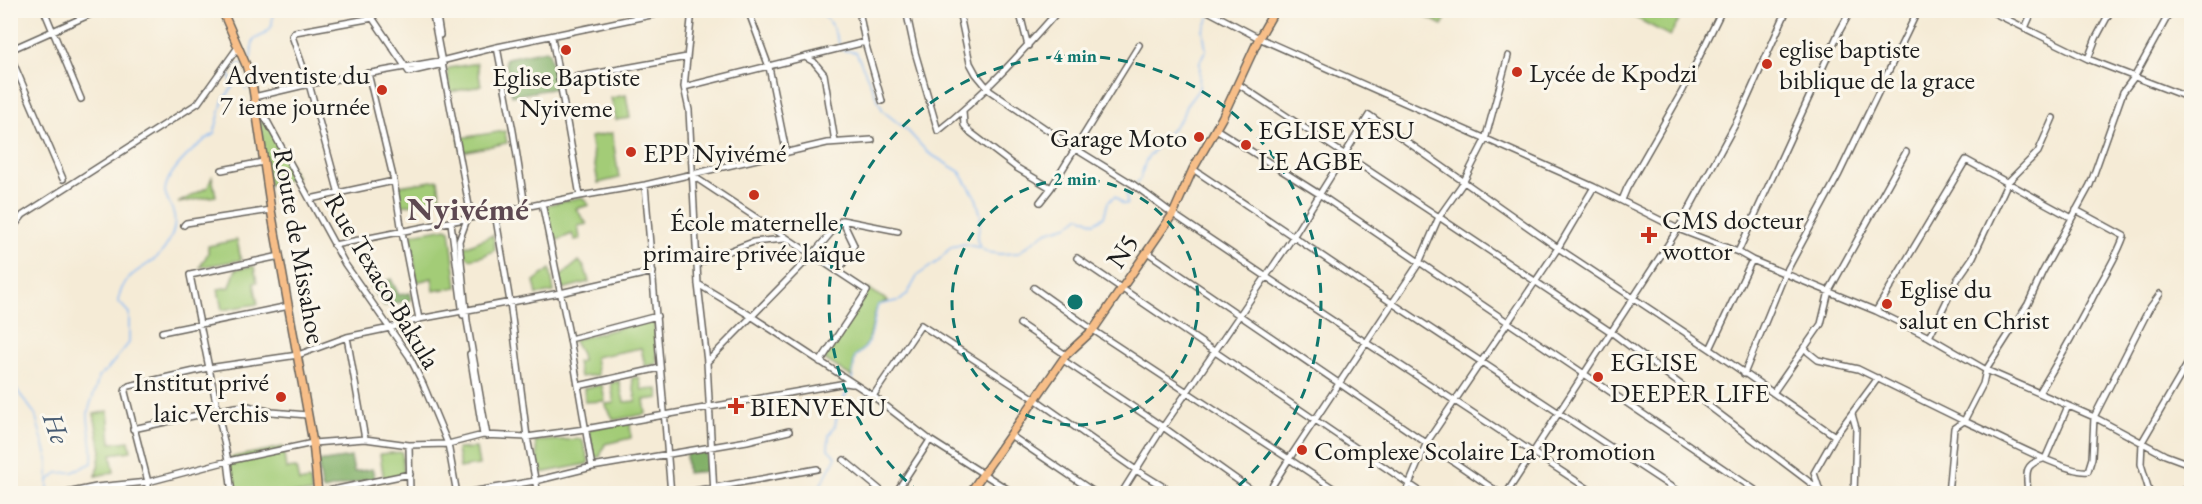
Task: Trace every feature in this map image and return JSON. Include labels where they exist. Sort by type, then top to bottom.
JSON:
[{"type":"main road","name":"Route de Missahoe","points":[[222,10],[245,62],[254,97],[271,210],[298,355],[318,493]]},
{"type":"main road","name":"N5","points":[[969,494],[1065,358],[1093,330],[1173,214],[1193,169],[1216,129],[1259,38],[1275,10]]},
{"type":"street","points":[[44,10],[81,99]]},
{"type":"street","points":[[10,50],[100,10]]},
{"type":"street","points":[[367,10],[404,66]]},
{"type":"street","points":[[367,10],[409,72],[497,47],[675,10]]},
{"type":"street","points":[[434,10],[470,210],[459,241],[485,437]]},
{"type":"street","points":[[692,10],[684,87],[689,110],[698,284],[706,362],[714,491]]},
{"type":"street","points":[[748,10],[769,67],[786,151]]},
{"type":"street","points":[[859,10],[865,42],[882,101]]},
{"type":"street","points":[[906,10],[915,52],[938,131],[963,111],[1028,46],[1059,10]]},
{"type":"street","points":[[959,10],[970,63],[987,87],[1265,276],[1596,494]]},
{"type":"street","points":[[1018,10],[1028,46]]},
{"type":"street","points":[[1206,10],[1259,38],[1622,200],[1678,230],[1738,252],[1752,260],[1876,311],[1929,337],[1986,370],[2094,417],[2165,455],[2191,464]]},
{"type":"street","points":[[1622,200],[1683,90],[1722,10]]},
{"type":"street","points":[[1506,494],[1678,230],[1738,119],[1787,10]]},
{"type":"street","points":[[1738,252],[1851,10]]},
{"type":"street","points":[[1744,374],[1785,274],[1839,174],[1918,10]]},
{"type":"street","points":[[1988,10],[2088,59],[2192,99]]},
{"type":"street","points":[[2025,28],[2034,10]]},
{"type":"street","points":[[2088,59],[2110,10]]},
{"type":"street","points":[[1948,494],[1954,428],[1964,421],[1983,384],[1986,370],[2028,304],[2090,185],[2123,92],[2135,76],[2171,10]]},
{"type":"street","points":[[339,194],[309,84],[292,36],[294,33],[373,18]]},
{"type":"street","points":[[552,37],[580,196]]},
{"type":"street","points":[[684,87],[865,42]]},
{"type":"street","points":[[1040,202],[1051,188],[1139,45]]},
{"type":"street","points":[[10,231],[23,215],[198,103],[238,47]]},
{"type":"street","points":[[497,47],[525,206]]},
{"type":"street","points":[[10,55],[63,179]]},
{"type":"street","points":[[1267,494],[1419,263],[1439,217],[1463,183],[1485,140],[1508,56]]},
{"type":"street","points":[[558,80],[687,57]]},
{"type":"street","points":[[805,57],[814,62],[824,74],[835,142]]},
{"type":"street","points":[[254,97],[404,66],[444,62]]},
{"type":"street","points":[[444,62],[471,218]]},
{"type":"street","points":[[368,73],[394,182],[419,319]]},
{"type":"street","points":[[1238,84],[1611,332],[1819,492]]},
{"type":"street","name":"Rue Texaco-Bakula","points":[[254,97],[334,245],[409,356],[448,444],[458,494]]},
{"type":"street","points":[[963,111],[964,125],[970,132],[1017,168],[1051,188]]},
{"type":"street","points":[[1121,494],[1163,427],[1293,237],[1369,115],[1463,183],[1835,436]]},
{"type":"street","points":[[1929,337],[1957,280],[1973,256],[2008,182],[2038,152],[2053,118]]},
{"type":"street","points":[[1216,129],[1319,194],[1761,494]]},
{"type":"street","points":[[334,245],[451,223],[525,206],[645,185],[786,151],[835,142],[872,140]]},
{"type":"street","points":[[1773,393],[1821,324],[1830,291],[1906,152]]},
{"type":"street","points":[[1876,311],[1966,160],[2072,218]]},
{"type":"street","points":[[222,170],[263,162]]},
{"type":"street","points":[[1193,169],[1682,494]]},
{"type":"street","points":[[693,175],[867,291],[820,362]]},
{"type":"street","points":[[310,199],[394,182]]},
{"type":"street","points":[[645,185],[671,494]]},
{"type":"street","points":[[1404,494],[1428,442],[1558,248],[1594,187]]},
{"type":"street","points":[[542,204],[570,339],[592,467]]},
{"type":"street","points":[[184,225],[271,210]]},
{"type":"street","points":[[2039,393],[2069,344],[2117,254],[2124,236],[2076,210]]},
{"type":"street","points":[[495,213],[510,302],[527,437],[538,494]]},
{"type":"street","points":[[842,220],[898,231]]},
{"type":"street","points":[[706,362],[812,255],[842,220]]},
{"type":"street","points":[[838,272],[854,245],[842,220]]},
{"type":"street","points":[[451,223],[463,313],[485,437]]},
{"type":"street","points":[[698,263],[753,242],[786,239]]},
{"type":"street","points":[[1147,252],[1241,314],[1501,494]]},
{"type":"street","points":[[232,494],[228,461],[190,275],[280,256]]},
{"type":"street","points":[[1077,258],[1424,494]]},
{"type":"street","points":[[1710,349],[1752,260]]},
{"type":"street","points":[[148,494],[148,482],[133,429],[126,388],[208,368],[298,355],[347,337],[419,319],[463,313],[653,272]]},
{"type":"street","points":[[698,284],[873,396],[930,440],[1015,494]]},
{"type":"street","points":[[1034,288],[1093,330],[1342,494]]},
{"type":"street","points":[[1804,347],[1818,360],[1858,369],[2045,459],[2073,470],[2088,471],[2092,458],[2094,417],[2160,294]]},
{"type":"street","points":[[162,332],[289,306]]},
{"type":"street","points":[[570,339],[657,315]]},
{"type":"street","points":[[1020,324],[1257,494]]},
{"type":"street","points":[[873,396],[921,325],[1175,494]]},
{"type":"street","points":[[347,337],[365,439]]},
{"type":"street","points":[[2150,494],[2141,464],[2142,442],[2192,356]]},
{"type":"street","points":[[578,386],[660,368]]},
{"type":"street","points":[[1819,492],[1814,473],[1835,436],[1878,378]]},
{"type":"street","points":[[62,494],[96,487],[148,482],[228,461],[312,444],[365,439],[409,446],[448,444],[485,437],[527,437],[846,383],[852,384]]},
{"type":"street","points":[[133,429],[235,407],[248,406],[272,412],[307,415]]},
{"type":"street","points":[[2028,494],[2028,468],[2030,464],[2045,459],[2068,406]]},
{"type":"street","points":[[1852,414],[1856,428],[1854,494]]},
{"type":"street","points":[[458,494],[535,481],[592,467],[747,441],[789,431]]},
{"type":"street","points":[[1011,435],[1096,494]]},
{"type":"street","points":[[895,494],[930,440]]},
{"type":"street","points":[[409,446],[410,494]]},
{"type":"street","points":[[844,460],[885,494]]},
{"type":"street","points":[[677,494],[714,491],[817,469]]},
{"type":"street","points":[[318,493],[410,474]]},
{"type":"street","points":[[2163,494],[2192,489]]},
{"type":"green space","points":[[1415,11],[1450,11],[1442,25]]},
{"type":"green space","points":[[1623,11],[1684,11],[1670,36]]},
{"type":"green space","points":[[546,50],[549,52],[556,88],[512,96],[505,61],[507,58]]},
{"type":"green space","points":[[477,63],[481,86],[450,92],[447,70]]},
{"type":"green space","points":[[626,95],[630,118],[616,120],[611,98]]},
{"type":"green space","points":[[258,119],[268,124],[296,177],[269,185]]},
{"type":"green space","points":[[505,131],[507,143],[462,152],[459,138]]},
{"type":"green space","points":[[612,133],[619,178],[598,183],[590,137]]},
{"type":"green space","points":[[212,177],[216,196],[178,203],[208,187]]},
{"type":"green space","points":[[438,180],[441,200],[401,206],[399,186]]},
{"type":"green space","points":[[582,197],[589,205],[576,209],[587,224],[578,226],[580,239],[575,240],[572,234],[553,242],[547,205]]},
{"type":"green space","points":[[446,228],[450,230],[457,287],[434,291],[432,278],[417,282],[411,238],[413,234]]},
{"type":"green space","points":[[493,235],[495,250],[483,256],[470,259],[458,250]]},
{"type":"green space","points":[[237,240],[241,260],[200,267],[208,253],[208,246]]},
{"type":"green space","points":[[579,261],[585,268],[589,282],[562,289],[560,277]]},
{"type":"green space","points":[[254,266],[258,304],[222,310],[218,289],[230,287],[236,269]]},
{"type":"green space","points":[[550,269],[554,292],[537,295],[534,281]]},
{"type":"green space","points":[[391,279],[399,295],[410,293],[411,300],[384,306],[370,287]]},
{"type":"green space","points":[[869,289],[888,301],[878,305],[869,340],[861,352],[855,356],[852,377],[824,359]]},
{"type":"green space","points":[[654,319],[657,364],[645,366],[641,348],[595,357],[598,375],[580,377],[577,362],[582,361],[581,354],[573,340]]},
{"type":"green space","points":[[639,377],[642,390],[658,389],[659,398],[644,400],[646,414],[614,420],[605,404],[614,403],[611,383],[619,381],[624,402],[636,401],[632,378]]},
{"type":"green space","points":[[602,385],[605,401],[585,402],[584,388]]},
{"type":"green space","points":[[108,411],[111,443],[129,441],[131,451],[111,454],[114,472],[96,476],[101,451],[94,414]]},
{"type":"green space","points":[[630,422],[631,438],[605,444],[600,457],[594,457],[590,428]]},
{"type":"green space","points":[[582,439],[589,461],[587,464],[540,473],[535,441]]},
{"type":"green space","points":[[283,447],[286,469],[296,468],[299,482],[310,480],[312,493],[234,493],[228,458]]},
{"type":"green space","points":[[476,448],[479,465],[460,468],[457,449]]},
{"type":"green space","points":[[706,450],[708,471],[687,473],[686,454]]},
{"type":"green space","points":[[402,452],[404,476],[384,480],[380,454]]},
{"type":"green space","points":[[351,457],[354,472],[372,469],[375,478],[324,490],[318,462]]},
{"type":"waterway","points":[[247,61],[251,58],[253,40],[263,35],[272,26],[273,10]]},
{"type":"waterway","points":[[820,10],[832,26],[840,46]]},
{"type":"waterway","points":[[1136,183],[1140,179],[1146,160],[1182,117],[1186,106],[1199,89],[1200,61],[1206,50],[1203,30],[1213,10]]},
{"type":"waterway","points":[[841,50],[856,52],[883,111],[908,131],[927,152],[960,172],[976,198],[981,216],[977,240],[980,247]]},
{"type":"waterway","points":[[48,481],[57,473],[73,472],[92,463],[88,414],[98,377],[106,371],[129,343],[129,313],[118,301],[121,290],[126,281],[159,255],[168,243],[174,229],[175,219],[165,192],[166,184],[184,159],[214,134],[223,100],[233,87],[229,73],[236,66],[243,64]]},
{"type":"waterway","points":[[239,66],[246,90]]},
{"type":"waterway","points":[[852,380],[855,356],[866,347],[869,341],[878,305],[901,300],[908,293],[918,275],[937,262],[951,247],[964,244],[981,248],[987,252],[1018,253],[1046,232],[1069,225],[1080,216],[1094,223],[1104,217],[1108,202],[1115,196],[1122,204],[1127,204],[1126,192],[1133,187]]},
{"type":"waterway","name":"He","points":[[10,381],[35,414],[48,460],[48,494]]},
{"type":"waterway","points":[[819,494],[820,486],[836,457],[828,449],[829,435],[835,426],[838,409],[851,385]]},
{"type":"place","name":"Eglise Baptiste Nyiveme","points":[[566,50]]},
{"type":"place","name":"eglise baptiste biblique de la grace","points":[[1767,64]]},
{"type":"place","name":"Lycée de Kpodzi","points":[[1517,72]]},
{"type":"place","name":"Adventiste du 7 ieme journée","points":[[382,90]]},
{"type":"place","name":"Garage Moto","points":[[1199,137]]},
{"type":"place","name":"EGLISE YESU LE AGBE","points":[[1246,145]]},
{"type":"place","name":"EPP Nyivémé","points":[[631,152]]},
{"type":"place","name":"École maternelle primaire privée laïque","points":[[754,195]]},
{"type":"place","name":"CMS docteur wottor","points":[[1649,235]]},
{"type":"place","name":"Eglise du salut en Christ","points":[[1887,304]]},
{"type":"place","name":"EGLISE DEEPER LIFE","points":[[1598,377]]},
{"type":"place","name":"Institut privé laic Verchis","points":[[281,397]]},
{"type":"place","name":"BIENVENU","points":[[736,406]]},
{"type":"place","name":"Complexe Scolaire La Promotion","points":[[1302,450]]},
{"type":"district","name":"Nyivémé","points":[[468,208]]}]
